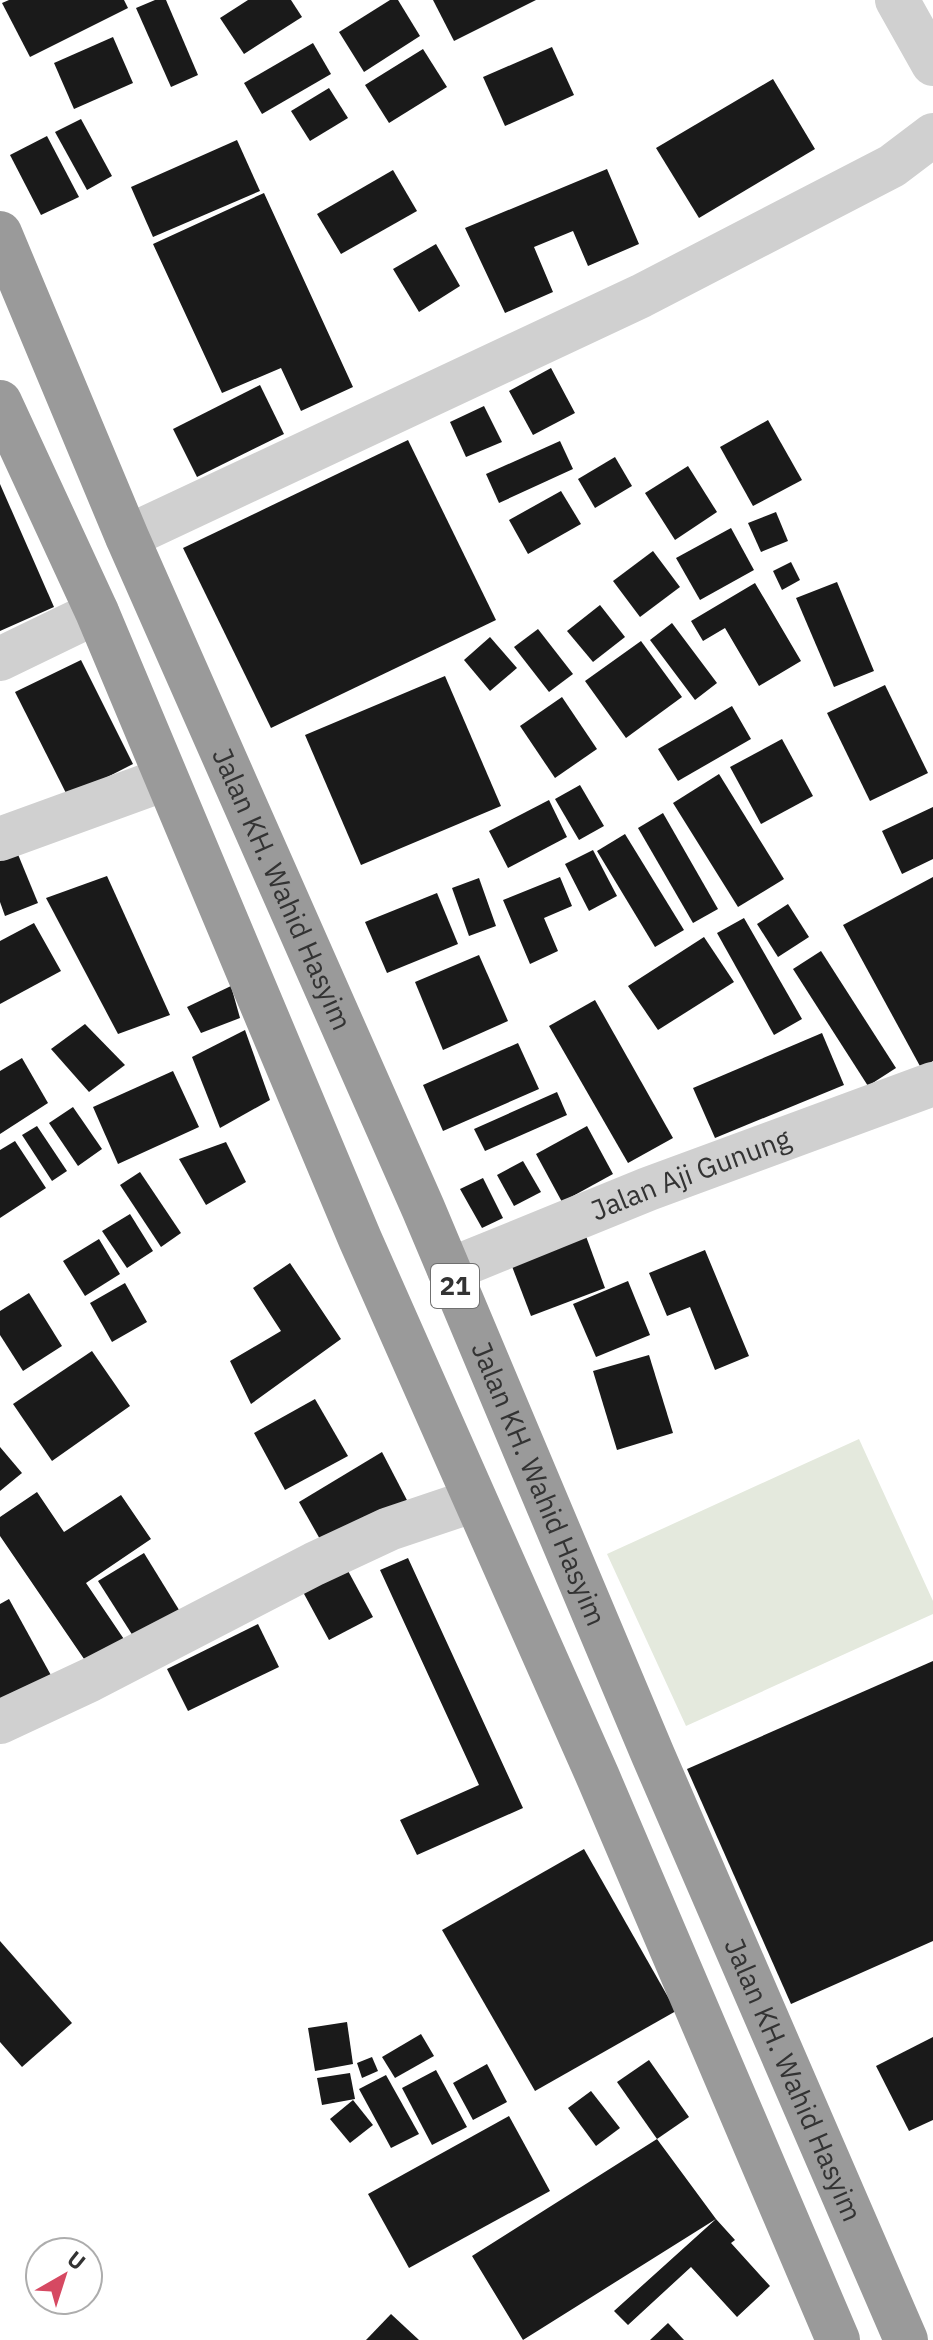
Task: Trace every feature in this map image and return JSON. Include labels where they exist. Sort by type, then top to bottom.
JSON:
[{"type":"highway","name":"Jalan KH. Wahid Hasyim","points":[[0,233],[127,537],[449,1270],[653,1755],[906,2340]]},
{"type":"highway","name":"21","points":[[0,402],[97,612],[360,1239],[598,1777],[838,2340]]},
{"type":"highway","points":[[598,1777],[653,1755]]},
{"type":"street","points":[[897,0],[933,64]]},
{"type":"street","points":[[127,537],[641,296],[892,166],[933,135]]},
{"type":"street","points":[[0,659],[97,612]]},
{"type":"street","points":[[0,839],[165,779]]},
{"type":"street","name":"Jalan Aji Gunung","points":[[449,1270],[648,1189],[933,1084]]},
{"type":"street","points":[[0,1722],[90,1680],[339,1552],[389,1529],[475,1500]]},
{"type":"shaded area","points":[[859,1439],[933,1601],[933,1614],[686,1726],[607,1554]]},
{"type":"building","points":[[9,0],[124,0],[128,8],[30,57],[2,3]]},
{"type":"building","points":[[155,0],[166,0],[198,75],[171,87],[136,8]]},
{"type":"building","points":[[248,0],[291,0],[302,17],[244,54],[220,18]]},
{"type":"building","points":[[390,0],[398,0],[420,36],[364,72],[339,32]]},
{"type":"building","points":[[433,0],[536,0],[454,41]]},
{"type":"building","points":[[113,37],[133,83],[74,109],[54,63]]},
{"type":"building","points":[[313,43],[331,74],[262,114],[244,83]]},
{"type":"building","points":[[552,47],[574,95],[505,126],[483,77]]},
{"type":"building","points":[[423,49],[447,87],[389,123],[365,85]]},
{"type":"building","points":[[773,79],[815,149],[699,218],[656,148]]},
{"type":"building","points":[[329,88],[348,118],[310,141],[291,111]]},
{"type":"building","points":[[81,119],[112,176],[87,190],[55,132]]},
{"type":"building","points":[[47,136],[79,197],[41,215],[10,155]]},
{"type":"building","points":[[237,140],[260,191],[153,237],[131,187]]},
{"type":"building","points":[[607,169],[639,244],[588,266],[573,231],[534,247],[553,292],[505,313],[465,228]]},
{"type":"building","points":[[393,170],[417,211],[341,254],[317,214]]},
{"type":"building","points":[[264,193],[353,387],[301,411],[281,368],[222,393],[153,244]]},
{"type":"building","points":[[436,244],[460,286],[419,312],[393,269]]},
{"type":"building","points":[[551,368],[575,413],[533,435],[509,391]]},
{"type":"building","points":[[260,385],[284,434],[197,477],[173,429]]},
{"type":"building","points":[[484,406],[502,442],[466,457],[450,422]]},
{"type":"building","points":[[768,420],[802,480],[753,506],[720,447]]},
{"type":"building","points":[[408,440],[496,620],[271,728],[183,548]]},
{"type":"building","points":[[560,441],[573,469],[499,503],[486,474]]},
{"type":"building","points":[[615,457],[632,486],[595,508],[578,479]]},
{"type":"building","points":[[688,466],[717,512],[675,540],[645,493]]},
{"type":"building","points":[[0,484],[54,607],[0,631]]},
{"type":"building","points":[[561,491],[581,524],[528,554],[509,520]]},
{"type":"building","points":[[776,512],[788,541],[761,552],[748,523]]},
{"type":"building","points":[[731,528],[754,570],[700,600],[676,558]]},
{"type":"building","points":[[653,551],[680,587],[640,617],[613,581]]},
{"type":"building","points":[[791,562],[800,580],[782,590],[773,571]]},
{"type":"building","points":[[837,582],[874,671],[834,687],[796,598]]},
{"type":"building","points":[[755,583],[801,661],[759,686],[725,628],[703,641],[691,621]]},
{"type":"building","points":[[600,605],[625,637],[593,662],[567,631]]},
{"type":"building","points":[[672,623],[717,683],[695,700],[650,640]]},
{"type":"building","points":[[538,629],[573,674],[549,692],[514,647]]},
{"type":"building","points":[[490,637],[517,668],[490,691],[464,660]]},
{"type":"building","points":[[641,641],[682,697],[626,738],[585,681]]},
{"type":"building","points":[[81,660],[133,764],[68,797],[15,692]]},
{"type":"building","points":[[445,676],[501,806],[361,865],[305,735]]},
{"type":"building","points":[[885,685],[928,773],[870,801],[827,713]]},
{"type":"building","points":[[562,697],[597,749],[555,778],[520,726]]},
{"type":"building","points":[[732,706],[751,739],[678,781],[658,749]]},
{"type":"building","points":[[782,739],[813,796],[761,824],[730,767]]},
{"type":"building","points":[[719,774],[784,879],[738,907],[673,803]]},
{"type":"building","points":[[580,785],[604,826],[579,840],[555,799]]},
{"type":"building","points":[[549,800],[567,837],[508,868],[489,831]]},
{"type":"building","points":[[933,807],[933,859],[902,874],[882,831]]},
{"type":"building","points":[[663,813],[718,909],[693,923],[638,828]]},
{"type":"building","points":[[625,834],[684,930],[655,947],[597,851]]},
{"type":"building","points":[[593,850],[617,896],[589,911],[565,864]]},
{"type":"building","points":[[17,852],[38,903],[5,916],[0,902],[0,859]]},
{"type":"building","points":[[107,876],[170,1015],[118,1034],[46,898]]},
{"type":"building","points":[[560,877],[572,906],[544,918],[558,951],[530,964],[503,900]]},
{"type":"building","points":[[933,877],[933,1061],[921,1068],[843,925]]},
{"type":"building","points":[[479,878],[496,926],[469,936],[452,888]]},
{"type":"building","points":[[437,893],[458,944],[387,973],[365,922]]},
{"type":"building","points":[[788,904],[809,937],[778,957],[757,924]]},
{"type":"building","points":[[744,918],[802,1019],[774,1035],[717,933]]},
{"type":"building","points":[[34,923],[61,971],[0,1004],[0,941]]},
{"type":"building","points":[[704,937],[734,982],[658,1030],[628,986]]},
{"type":"building","points":[[821,951],[896,1068],[868,1086],[793,969]]},
{"type":"building","points":[[479,955],[508,1021],[443,1050],[415,982]]},
{"type":"building","points":[[231,986],[240,1018],[201,1033],[187,1007]]},
{"type":"building","points":[[595,1000],[673,1138],[628,1163],[549,1026]]},
{"type":"building","points":[[85,1024],[125,1065],[89,1092],[51,1049]]},
{"type":"building","points":[[245,1030],[270,1100],[220,1128],[192,1057]]},
{"type":"building","points":[[822,1033],[844,1085],[715,1138],[693,1088]]},
{"type":"building","points":[[518,1043],[539,1089],[443,1131],[423,1085]]},
{"type":"building","points":[[22,1058],[48,1103],[0,1134],[0,1071]]},
{"type":"building","points":[[173,1071],[199,1127],[118,1164],[93,1107]]},
{"type":"building","points":[[557,1092],[567,1115],[485,1151],[474,1129]]},
{"type":"building","points":[[73,1107],[102,1149],[78,1166],[49,1123]]},
{"type":"building","points":[[37,1126],[67,1171],[52,1181],[22,1135]]},
{"type":"building","points":[[587,1126],[613,1174],[562,1202],[536,1154]]},
{"type":"building","points":[[15,1141],[46,1188],[0,1218],[0,1150]]},
{"type":"building","points":[[226,1142],[246,1182],[206,1205],[179,1159]]},
{"type":"building","points":[[523,1161],[541,1192],[514,1206],[497,1175]]},
{"type":"building","points":[[140,1172],[181,1233],[161,1247],[120,1185]]},
{"type":"building","points":[[483,1178],[503,1218],[482,1228],[460,1189]]},
{"type":"building","points":[[130,1214],[153,1251],[127,1268],[102,1231]]},
{"type":"building","points":[[583,1228],[605,1288],[531,1316],[508,1256]]},
{"type":"building","points":[[99,1239],[120,1274],[85,1296],[63,1261]]},
{"type":"building","points":[[705,1250],[749,1356],[715,1370],[690,1307],[667,1316],[649,1273]]},
{"type":"building","points":[[290,1263],[341,1339],[251,1404],[230,1361],[281,1331],[253,1288]]},
{"type":"building","points":[[628,1281],[650,1335],[596,1357],[573,1304]]},
{"type":"building","points":[[125,1283],[147,1322],[112,1342],[90,1303]]},
{"type":"building","points":[[29,1293],[62,1346],[23,1371],[0,1335],[0,1311]]},
{"type":"building","points":[[92,1351],[130,1406],[52,1461],[13,1404]]},
{"type":"building","points":[[649,1355],[673,1433],[617,1450],[593,1371]]},
{"type":"building","points":[[315,1399],[348,1456],[285,1490],[254,1433]]},
{"type":"building","points":[[0,1447],[22,1473],[0,1491]]},
{"type":"building","points":[[382,1452],[409,1504],[325,1548],[299,1502]]},
{"type":"building","points":[[37,1492],[64,1532],[121,1495],[151,1539],[86,1583],[132,1651],[95,1675],[0,1536],[0,1517]]},
{"type":"building","points":[[144,1553],[184,1618],[140,1647],[98,1581]]},
{"type":"building","points":[[408,1558],[523,1808],[417,1855],[400,1820],[479,1785],[380,1570]]},
{"type":"building","points":[[347,1569],[373,1617],[329,1640],[303,1592]]},
{"type":"building","points":[[9,1599],[58,1688],[0,1721],[0,1604]]},
{"type":"building","points":[[258,1624],[279,1667],[188,1711],[167,1669]]},
{"type":"building","points":[[933,1661],[933,1941],[791,2004],[687,1769]]},
{"type":"building","points":[[584,1849],[676,2011],[535,2091],[442,1930]]},
{"type":"building","points":[[0,1941],[72,2023],[22,2067],[0,2042]]},
{"type":"building","points":[[347,2022],[353,2064],[315,2071],[308,2028]]},
{"type":"building","points":[[421,2034],[434,2056],[395,2078],[382,2057]]},
{"type":"building","points":[[933,2037],[933,2120],[909,2131],[876,2066]]},
{"type":"building","points":[[372,2057],[378,2071],[362,2078],[357,2063]]},
{"type":"building","points":[[649,2060],[689,2117],[657,2139],[617,2082]]},
{"type":"building","points":[[487,2064],[507,2102],[473,2120],[453,2083]]},
{"type":"building","points":[[436,2070],[467,2127],[432,2145],[402,2088]]},
{"type":"building","points":[[350,2073],[355,2099],[322,2105],[317,2078]]},
{"type":"building","points":[[386,2075],[419,2134],[391,2148],[359,2089]]},
{"type":"building","points":[[591,2091],[620,2128],[596,2146],[568,2108]]},
{"type":"building","points":[[353,2100],[373,2125],[350,2143],[330,2119]]},
{"type":"building","points":[[509,2116],[550,2191],[409,2268],[368,2194]]},
{"type":"building","points":[[657,2139],[716,2219],[523,2340],[472,2256]]},
{"type":"building","points":[[716,2219],[735,2240],[731,2243],[770,2286],[737,2317],[691,2267],[628,2325],[614,2311]]},
{"type":"building","points":[[391,2314],[419,2340],[366,2340]]},
{"type":"building","points":[[668,2323],[684,2340],[650,2340]]}]
